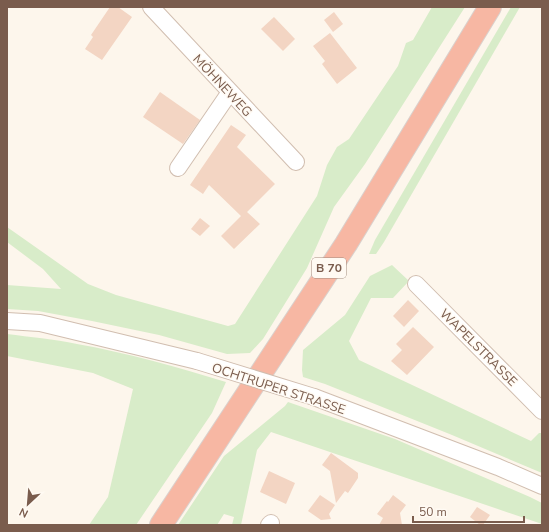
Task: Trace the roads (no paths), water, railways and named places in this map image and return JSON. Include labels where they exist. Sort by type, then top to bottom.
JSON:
[{"type":"highway","name":"B 70","points":[[161,525],[346,244],[490,7]]},
{"type":"street","name":"MÖHNEWEG","points":[[151,7],[296,162]]},
{"type":"street","points":[[178,168],[230,92]]},
{"type":"street","name":"WAPELSTRASSE","points":[[416,284],[542,411]]},
{"type":"street","name":"OCHTRUPER STRASSE","points":[[7,321],[40,323],[197,361],[314,397],[498,467],[542,486]]}]
